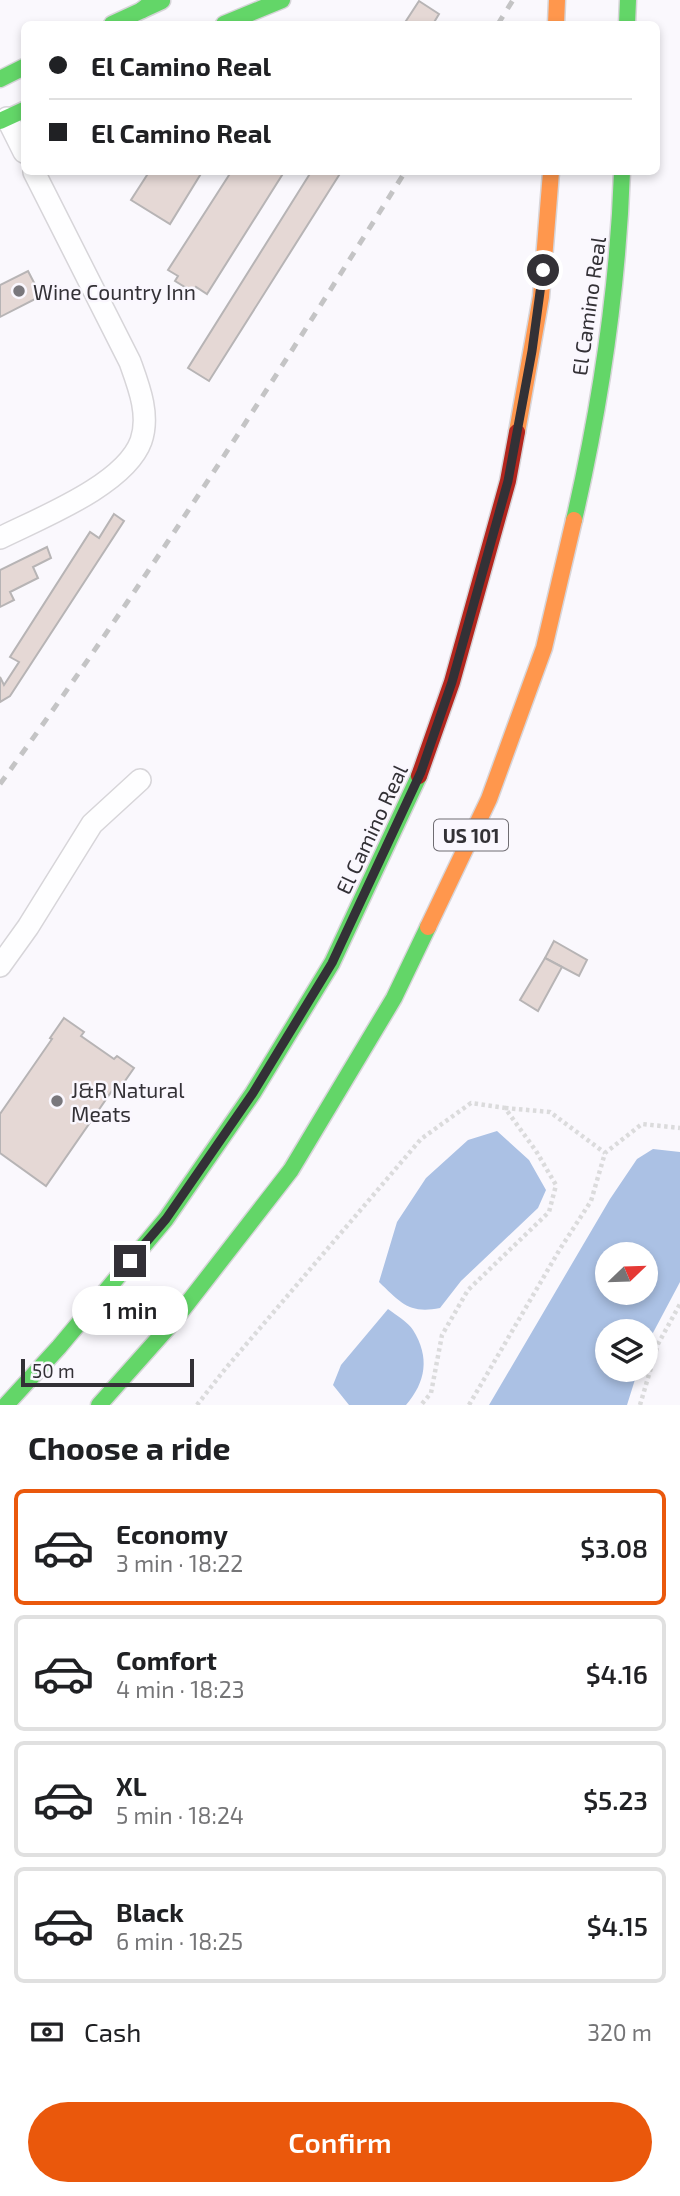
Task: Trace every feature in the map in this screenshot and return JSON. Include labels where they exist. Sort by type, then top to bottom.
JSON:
[{"type":"main road","points":[[118,21],[148,5],[165,0]]},
{"type":"main road","points":[[230,21],[282,0]]},
{"type":"main road","points":[[556,21],[557,0]]},
{"type":"main road","points":[[627,21],[628,0]]},
{"type":"main road","points":[[0,79],[21,68]]},
{"type":"main road","name":"El Camino Real","points":[[99,1405],[173,1322],[290,1170],[394,998],[489,799],[544,648],[586,468],[619,254],[622,175]]},
{"type":"main road","name":"El Camino Real","points":[[6,1405],[59,1347],[166,1219],[253,1093],[332,963],[421,772],[452,682],[508,481],[541,297],[551,179]]},
{"type":"street","points":[[8,113],[21,145]]},
{"type":"street","points":[[0,538],[92,492],[118,472],[140,443],[144,418],[137,381],[35,175]]},
{"type":"street","points":[[0,966],[28,927],[92,824],[140,780]]},
{"type":"path","points":[[197,1405],[421,1139],[471,1103],[550,1112],[605,1153]]},
{"type":"path","points":[[421,1405],[431,1393],[442,1335],[468,1290],[549,1212],[556,1185],[536,1151],[505,1108]]},
{"type":"path","points":[[469,1405],[559,1249],[591,1200],[605,1153],[642,1124],[680,1128]]},
{"type":"path","points":[[640,1405],[658,1343],[680,1304]]},
{"type":"water","points":[[497,1131],[529,1160],[546,1190],[538,1208],[461,1281],[440,1308],[420,1309],[406,1305],[379,1282],[397,1222],[426,1178],[468,1140]]},
{"type":"water","points":[[653,1149],[680,1152],[680,1282],[658,1323],[658,1319],[595,1319],[595,1382],[634,1382],[627,1405],[489,1405],[610,1199],[637,1159]]},
{"type":"water","points":[[388,1309],[413,1330],[422,1350],[424,1360],[418,1387],[406,1405],[349,1405],[333,1385],[341,1365]]},
{"type":"building","points":[[419,1],[439,14],[435,21],[406,21]]},
{"type":"building","points":[[147,175],[200,175],[170,224],[131,200]]},
{"type":"building","points":[[229,175],[282,175],[207,294],[196,287],[193,292],[175,281],[178,276],[168,270]]},
{"type":"building","points":[[309,175],[339,175],[209,381],[188,368]]},
{"type":"building","name":"Wine Country Inn","points":[[28,271],[41,296],[0,317],[0,285]]},
{"type":"building","points":[[114,514],[124,521],[10,696],[0,702],[0,677],[4,685],[19,662],[10,657],[90,532],[99,538]]},
{"type":"building","points":[[47,547],[51,558],[33,567],[38,578],[10,592],[14,600],[0,607],[0,570]]},
{"type":"building","points":[[554,941],[587,960],[579,976],[545,958]]},
{"type":"building","points":[[545,958],[562,967],[538,1011],[520,1000]]},
{"type":"building","name":"J&R Natural Meats","points":[[64,1018],[84,1032],[81,1036],[114,1059],[117,1056],[134,1068],[120,1088],[116,1085],[46,1186],[0,1153],[0,1114]]},
{"type":"railway","points":[[500,21],[513,0]]},
{"type":"railway","points":[[0,784],[157,558],[403,175]]},
{"type":"traffic: fast","points":[[142,10],[154,0]]},
{"type":"traffic: fast","points":[[231,21],[282,0]]},
{"type":"traffic: fast","points":[[627,21],[628,0]]},
{"type":"traffic: fast","points":[[119,21],[162,1]]},
{"type":"traffic: fast","points":[[0,79],[21,68]]},
{"type":"traffic: fast","points":[[0,121],[21,111]]},
{"type":"traffic: fast","points":[[574,520],[606,348],[622,175]]},
{"type":"traffic: fast","points":[[6,1405],[59,1347],[166,1219],[253,1093],[332,963],[419,776]]},
{"type":"traffic: fast","points":[[99,1405],[173,1322],[291,1170],[394,998],[428,927]]},
{"type":"traffic: slow","points":[[556,21],[557,0]]},
{"type":"traffic: slow","points":[[517,432],[541,297],[551,175]]},
{"type":"traffic: slow","points":[[428,927],[489,799],[544,648],[574,520]]},
{"type":"traffic: jam","points":[[419,776],[452,682],[508,481],[517,432]]},
{"type":"place","name":"Wine Country Inn","points":[[19,291]]},
{"type":"place","name":"J&R Natural Meats","points":[[57,1101]]},
{"type":"route","points":[[130,1261],[166,1219],[253,1093],[332,963],[421,772],[452,682],[508,481],[541,297],[543,270]]}]
